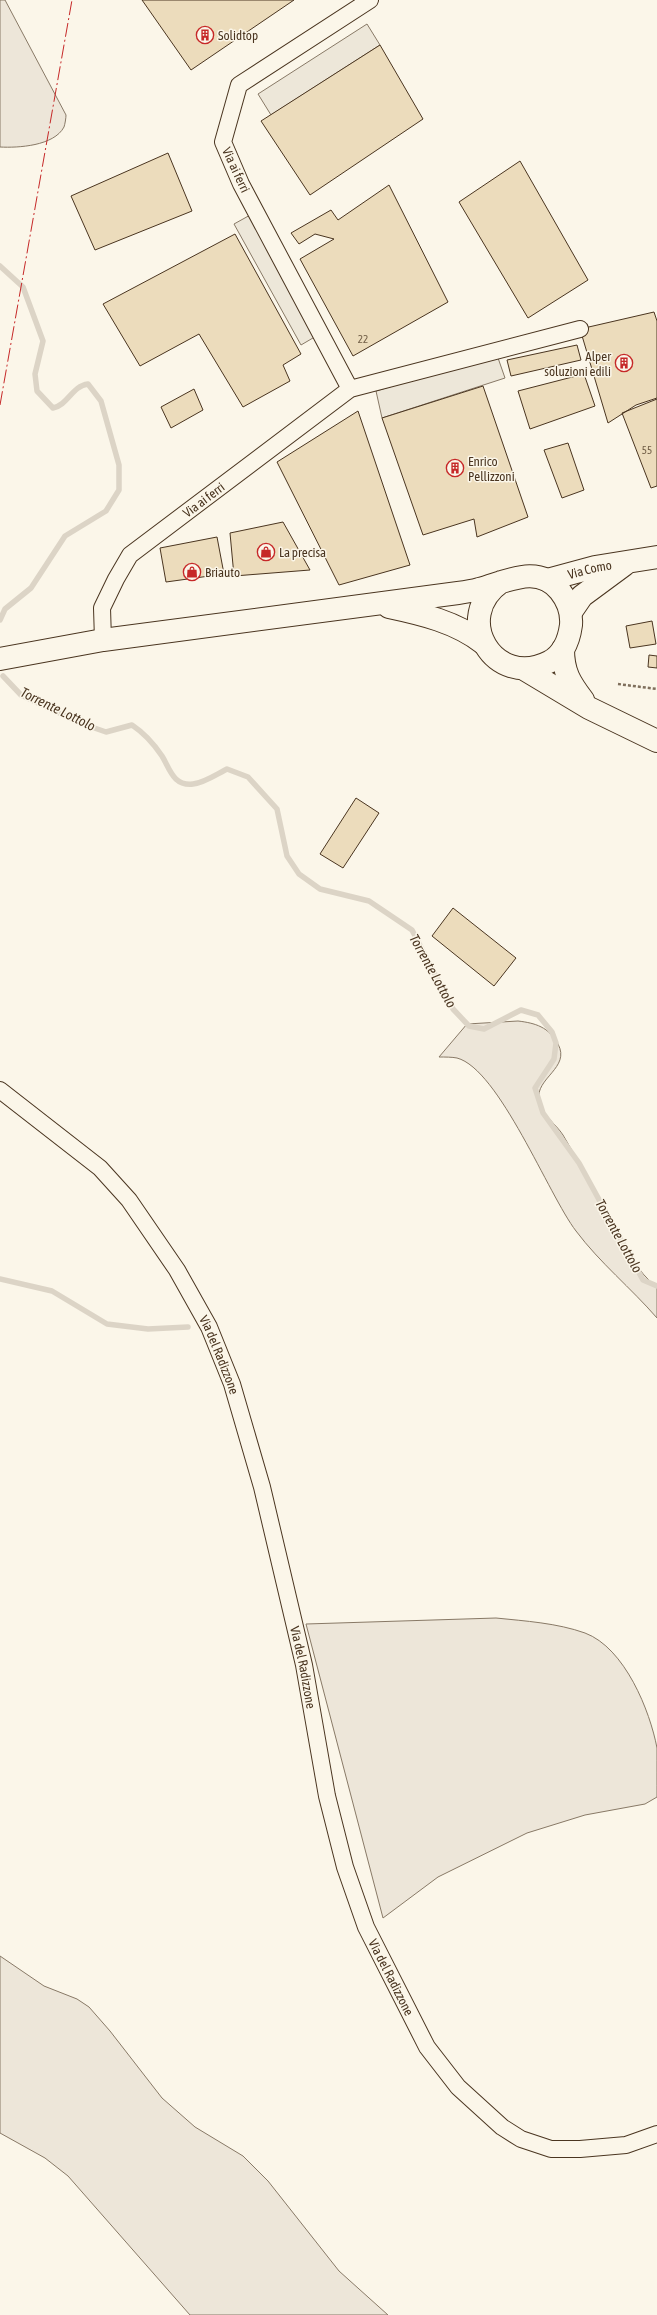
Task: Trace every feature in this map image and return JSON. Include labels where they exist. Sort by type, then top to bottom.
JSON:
[{"type":"main road","name":"Via Como","points":[[547,580],[632,560],[657,557]]},
{"type":"main road","name":"Via Como","points":[[570,612],[582,596],[591,588],[632,560]]},
{"type":"main road","points":[[524,576],[547,580],[556,586],[566,599],[570,612],[570,637],[563,649],[551,661],[541,666],[524,669],[513,667],[500,661],[487,650],[478,627],[480,607],[490,589],[512,577],[524,576]]},
{"type":"main road","points":[[1,659],[103,640],[465,592],[501,582]]},
{"type":"main road","points":[[374,604],[432,618],[471,634],[483,643]]},
{"type":"main road","points":[[563,649],[563,658],[569,682],[589,708]]},
{"type":"main road","points":[[524,669],[589,708],[657,741]]},
{"type":"street","name":"Via ai ferri","points":[[350,389],[241,184],[223,142],[239,85],[370,0]]},
{"type":"street","name":"Via ai ferri","points":[[103,640],[102,608],[116,578],[130,555],[350,389],[580,329]]},
{"type":"street","name":"Via del Radizzone","points":[[0,1090],[100,1168],[129,1200],[177,1270],[209,1327],[232,1384],[262,1487],[304,1665],[326,1796],[345,1867],[366,1927],[426,2047],[458,2087],[502,2127],[521,2139],[550,2149],[580,2149],[626,2145],[657,2134]]},
{"type":"path","points":[[618,684],[657,689]]},
{"type":"shaded area","points":[[0,0],[5,0],[66,115],[64,127],[59,133],[44,142],[26,146],[0,147]]},
{"type":"shaded area","points":[[367,24],[380,45],[271,115],[258,94]]},
{"type":"shaded area","points":[[252,214],[318,335],[301,345],[234,224]]},
{"type":"shaded area","points":[[497,355],[505,378],[382,418],[376,391]]},
{"type":"shaded area","points":[[518,1021],[541,1027],[554,1038],[558,1044],[561,1052],[560,1060],[542,1085],[539,1092],[540,1105],[563,1135],[638,1267],[657,1287],[657,1318],[595,1254],[576,1231],[506,1108],[490,1085],[473,1067],[457,1058],[439,1057],[467,1024]]},
{"type":"shaded area","points":[[496,1618],[541,1623],[585,1633],[599,1641],[612,1652],[624,1666],[642,1699],[654,1733],[657,1748],[657,1797],[645,1804],[585,1815],[527,1833],[438,1877],[383,1918],[306,1624]]},
{"type":"shaded area","points":[[0,1956],[44,1986],[77,1999],[89,2007],[110,2031],[162,2098],[195,2127],[243,2156],[268,2181],[339,2271],[388,2315],[190,2315],[68,2176],[45,2158],[0,2133]]},
{"type":"building","name":"Solidtop","points":[[142,0],[294,0],[191,70]]},
{"type":"building","points":[[380,45],[423,119],[310,195],[261,121]]},
{"type":"building","points":[[168,153],[192,211],[95,250],[71,196]]},
{"type":"building","points":[[520,161],[588,280],[528,318],[459,202]]},
{"type":"building","points":[[389,185],[448,302],[353,356],[300,259],[334,239],[315,234],[299,244],[291,233],[331,210],[338,220]]},
{"type":"building","points":[[235,234],[301,354],[283,365],[290,381],[243,407],[199,334],[140,366],[103,304]]},
{"type":"building","name":"Alper soluzioni edili","points":[[654,312],[657,321],[657,398],[636,405],[608,423],[580,329]]},
{"type":"building","points":[[577,345],[581,360],[511,376],[507,360]]},
{"type":"building","points":[[584,374],[595,406],[530,429],[518,391]]},
{"type":"building","name":"Enrico Pellizzoni","points":[[483,386],[528,517],[477,537],[474,519],[423,535],[382,418]]},
{"type":"building","points":[[194,389],[203,410],[171,428],[161,407]]},
{"type":"building","points":[[657,399],[657,486],[651,488],[622,413]]},
{"type":"building","points":[[358,411],[410,565],[339,585],[277,462]]},
{"type":"building","points":[[568,443],[584,490],[562,498],[544,450]]},
{"type":"building","name":"La precisa","points":[[283,522],[310,570],[234,576],[230,533]]},
{"type":"building","points":[[217,537],[224,574],[166,582],[160,548]]},
{"type":"building","points":[[652,621],[656,644],[630,648],[626,626]]},
{"type":"building","points":[[649,655],[657,656],[657,668],[648,667]]},
{"type":"building","points":[[356,798],[379,813],[343,868],[320,854]]},
{"type":"building","points":[[453,908],[516,958],[494,986],[432,936]]},
{"type":"waterway","name":"Torrente Lottolo","points":[[0,266],[23,287],[43,341],[35,374],[37,391],[53,408],[63,403],[78,388],[88,384],[101,401],[119,465],[119,490],[106,511],[65,536],[31,588],[5,609],[0,620]]},
{"type":"waterway","name":"Torrente Lottolo","points":[[3,676],[21,695],[83,724],[106,732],[132,725],[152,743],[162,756],[173,776],[181,782],[186,784],[197,783],[227,769],[248,777],[277,809],[287,856],[299,874],[320,889],[369,901],[412,930],[453,1009],[469,1026],[484,1029],[521,1010],[538,1015],[552,1032],[556,1043],[554,1059],[535,1088],[543,1113],[579,1163],[643,1280],[657,1286]]},
{"type":"waterway","points":[[0,1279],[52,1291],[107,1324],[148,1329],[188,1327]]},
{"type":"power","points":[[0,405],[72,0]]},
{"type":"place","name":"Solidtop","points":[[205,35]]},
{"type":"place","name":"Alper soluzioni edili","points":[[624,363]]},
{"type":"place","name":"Enrico Pellizzoni","points":[[455,468]]},
{"type":"place","name":"La precisa","points":[[266,552]]},
{"type":"place","name":"Briauto","points":[[192,572]]}]
